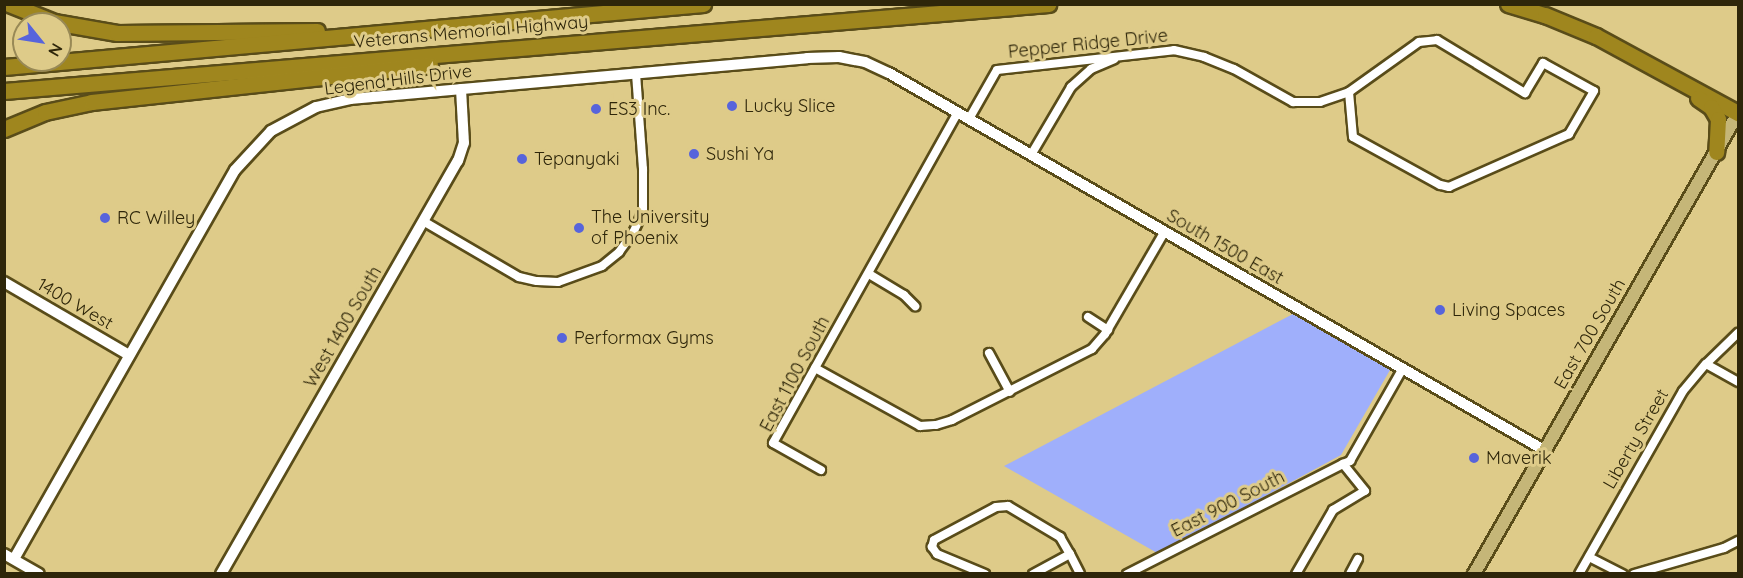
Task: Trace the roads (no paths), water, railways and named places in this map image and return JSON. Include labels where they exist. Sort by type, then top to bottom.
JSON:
[{"type":"highway","points":[[9,4],[66,25],[124,34],[354,31],[398,33]]},
{"type":"highway","name":"Veterans Memorial Highway","points":[[4,67],[703,4]]},
{"type":"highway","name":"Veterans Memorial Highway","points":[[4,91],[1048,4]]},
{"type":"highway","points":[[1508,4],[1571,25],[1738,113]]},
{"type":"highway","points":[[4,129],[51,110],[92,102],[547,53],[572,43]]},
{"type":"highway","points":[[1644,62],[1713,110],[1718,122],[1716,152]]},
{"type":"main road","name":"East 700 South","points":[[1474,573],[1738,113]]},
{"type":"street","name":"Pepper Ridge Drive","points":[[969,118],[997,69],[1174,50],[1204,57],[1245,74],[1293,102],[1320,102],[1350,93],[1419,42],[1437,40],[1525,93],[1543,63],[1594,91],[1569,134],[1449,187],[1440,185],[1353,137],[1350,93]]},
{"type":"street","points":[[1031,155],[1071,87],[1091,69],[1123,56]]},
{"type":"street","name":"Legend Hills Drive","points":[[9,556],[129,355],[235,170],[271,131],[316,106],[350,99],[839,57],[865,62],[889,73]]},
{"type":"street","points":[[423,221],[519,277],[558,282],[581,276],[602,266],[620,252],[643,212],[643,169],[636,73]]},
{"type":"street","name":"South 1500 East","points":[[889,73],[1545,450]]},
{"type":"street","name":"West 1400 South","points":[[221,573],[458,161],[464,143],[461,89]]},
{"type":"street","name":"East 1100 South","points":[[821,470],[773,442],[958,112]]},
{"type":"street","points":[[815,368],[907,421],[920,426],[936,425],[1010,392],[1092,350],[1108,330],[1165,231]]},
{"type":"street","points":[[869,274],[904,295],[915,306]]},
{"type":"street","name":"1400 West","points":[[4,282],[129,355]]},
{"type":"street","points":[[1088,317],[1108,330]]},
{"type":"street","name":"Liberty Street","points":[[1579,573],[1683,391],[1706,364],[1738,333]]},
{"type":"street","points":[[989,353],[1010,392]]},
{"type":"street","points":[[1706,364],[1738,382]]},
{"type":"street","points":[[1296,573],[1333,510],[1365,490],[1343,464],[1350,461],[1403,368]]},
{"type":"street","name":"East 900 South","points":[[1127,573],[1343,464]]},
{"type":"street","points":[[985,573],[937,554],[932,547],[934,540],[996,507],[1008,506],[1060,537],[1080,573]]},
{"type":"street","points":[[1634,573],[1724,548],[1738,541]]},
{"type":"street","points":[[1033,573],[1070,554]]},
{"type":"street","points":[[9,556],[39,573]]},
{"type":"street","points":[[1589,557],[1623,573]]},
{"type":"street","points":[[1350,573],[1358,559]]},
{"type":"place","name":"Lucky Slice","points":[[732,106]]},
{"type":"place","name":"ES3 Inc.","points":[[596,109]]},
{"type":"place","name":"Sushi Ya","points":[[694,154]]},
{"type":"place","name":"Tepanyaki","points":[[522,159]]},
{"type":"place","name":"RC Willey","points":[[105,218]]},
{"type":"place","name":"The University of Phoenix","points":[[579,228]]},
{"type":"place","name":"Living Spaces","points":[[1440,310]]},
{"type":"place","name":"Performax Gyms","points":[[562,338]]},
{"type":"place","name":"Maverik","points":[[1474,458]]}]
